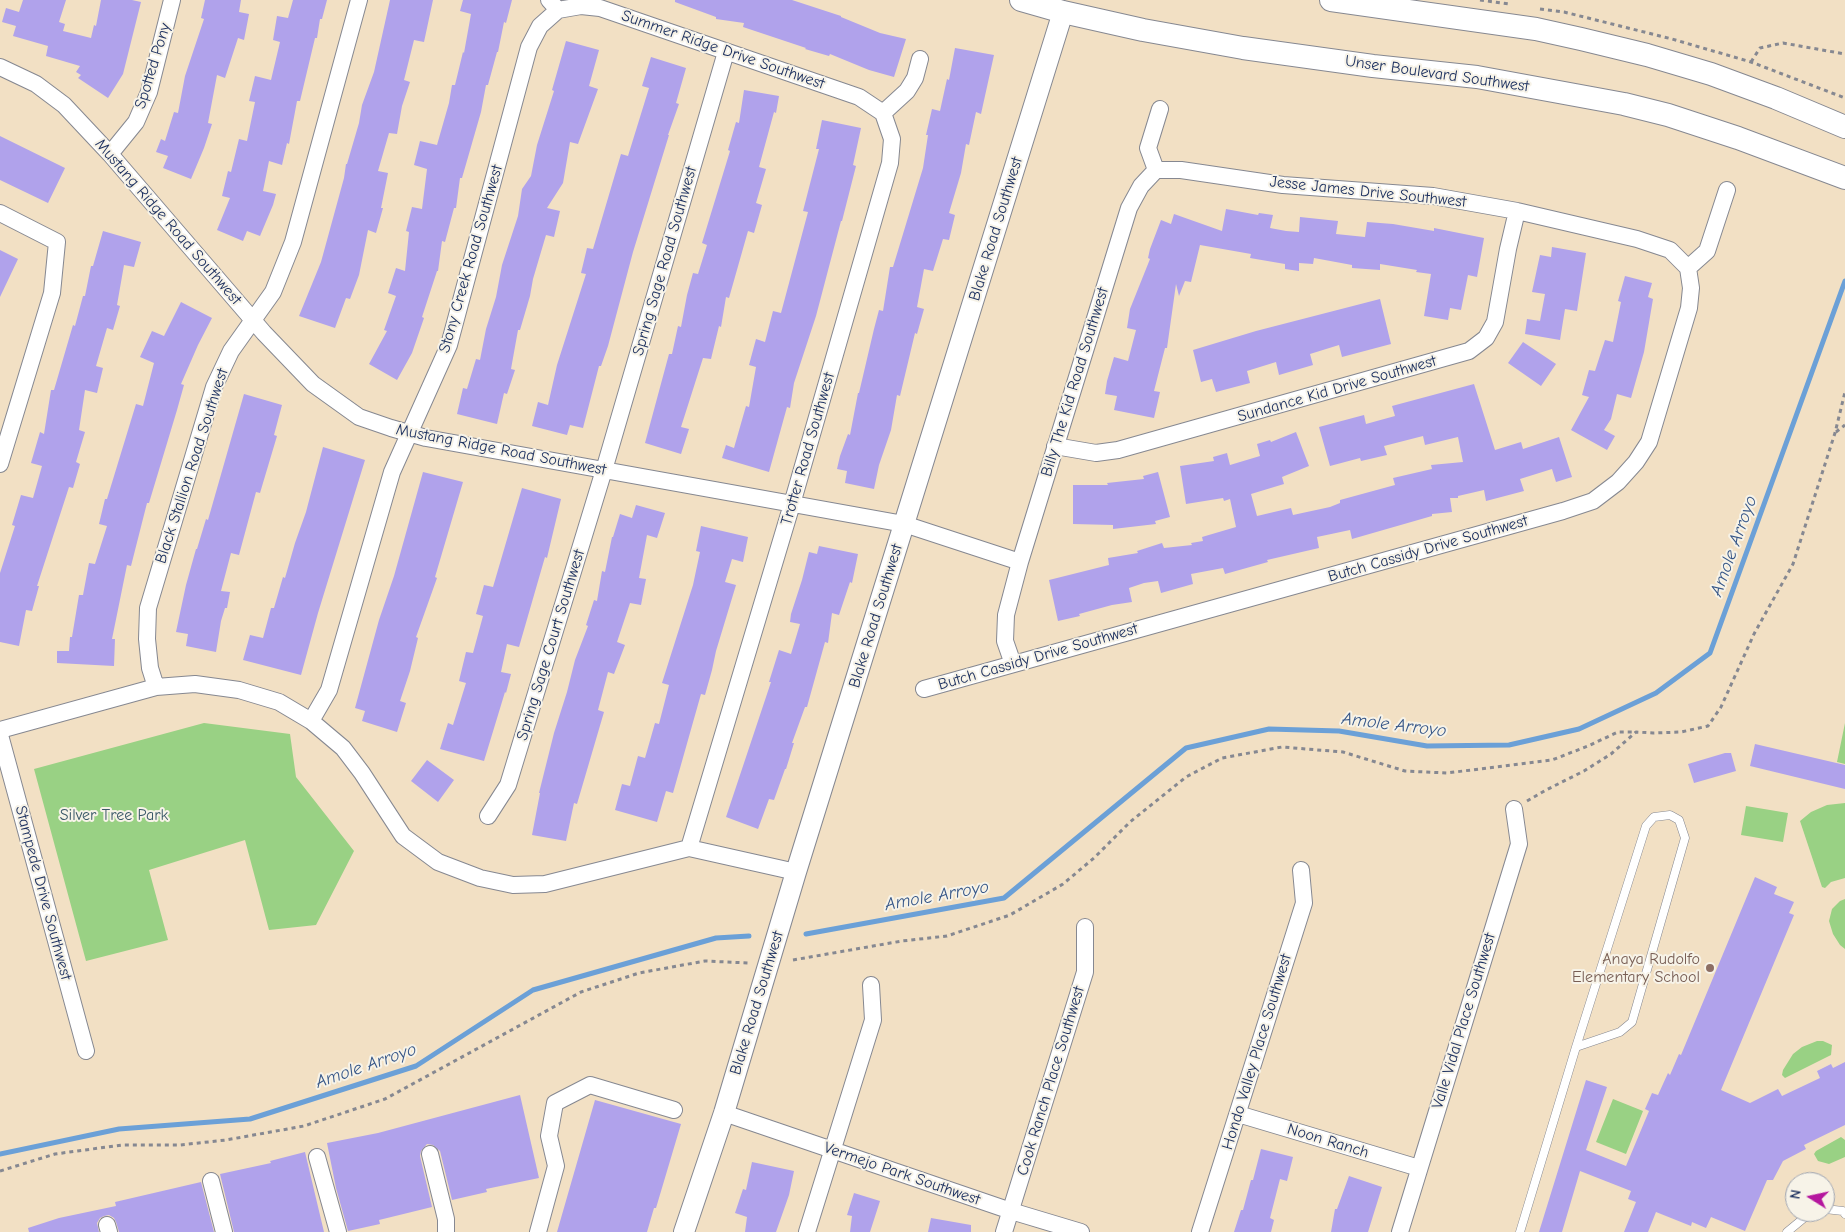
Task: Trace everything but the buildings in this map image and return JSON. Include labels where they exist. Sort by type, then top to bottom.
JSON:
[{"type":"main road","name":"Unser Boulevard Southwest","points":[[1021,0],[1065,6],[1143,30],[1243,48],[1373,66],[1477,77],[1624,104],[1668,115],[1738,138],[1845,178]]},
{"type":"main road","points":[[1331,0],[1536,29],[1647,55],[1711,74],[1776,98],[1845,127]]},
{"type":"street","name":"Spotted Pony","points":[[110,154],[136,122],[149,92],[172,0]]},
{"type":"street","name":"Black Stallion Road Southwest","points":[[156,687],[150,668],[147,639],[148,608],[214,387],[230,351],[273,292],[292,242],[359,0]]},
{"type":"street","name":"Summer Ridge Drive Southwest","points":[[553,5],[600,8],[859,97],[884,114]]},
{"type":"street","name":"Stony Creek Road Southwest","points":[[311,721],[329,690],[392,472],[449,345],[529,47],[553,5]]},
{"type":"street","name":"Blake Road Southwest","points":[[684,1232],[724,1113],[796,872],[1065,6]]},
{"type":"street","name":"Spring Sage Road Southwest","points":[[604,470],[726,52]]},
{"type":"street","points":[[884,114],[907,92],[915,78],[920,59]]},
{"type":"street","name":"Mustang Ridge Road Southwest","points":[[0,67],[36,84],[64,105],[110,154],[253,320],[313,384],[359,417],[408,434],[904,524],[1020,562]]},
{"type":"street","points":[[1156,170],[1148,148],[1160,109]]},
{"type":"street","name":"Trotter Road Southwest","points":[[689,848],[792,504],[890,163],[892,139],[884,114]]},
{"type":"street","name":"Jesse James Drive Southwest","points":[[1156,170],[1181,170],[1283,184],[1433,196],[1517,211],[1637,239],[1670,250],[1688,268]]},
{"type":"street","name":"Billy The Kid Road Southwest","points":[[1013,664],[1005,641],[1006,615],[1020,562],[1129,208],[1141,186],[1156,170]]},
{"type":"street","points":[[1688,268],[1707,251],[1727,190]]},
{"type":"street","name":"Sundance Kid Drive Southwest","points":[[1055,446],[1096,454],[1118,450],[1469,351],[1486,338],[1495,322],[1517,211]]},
{"type":"street","points":[[0,213],[57,242],[52,293],[0,464]]},
{"type":"street","name":"Butch Cassidy Drive Southwest","points":[[924,689],[1563,512],[1593,501],[1618,482],[1636,462],[1649,442],[1689,308],[1691,288],[1688,268]]},
{"type":"street","name":"Spring Sage Court Southwest","points":[[488,816],[508,785],[604,470]]},
{"type":"street","points":[[0,730],[156,687],[195,684],[240,690],[279,702],[311,721],[343,748],[362,773],[403,836],[438,862],[480,878],[513,885],[545,884],[689,848],[796,872]]},
{"type":"street","name":"Stampede Drive Southwest","points":[[0,735],[86,1051]]},
{"type":"street","name":"Valle Vidal Place Southwest","points":[[1400,1232],[1519,844],[1514,809]]},
{"type":"street","name":"Hondo Valley Place Southwest","points":[[1200,1232],[1304,903],[1301,870]]},
{"type":"street","name":"Cook Ranch Place Southwest","points":[[1004,1232],[1085,972],[1085,927]]},
{"type":"street","points":[[807,1232],[873,1020],[871,985]]},
{"type":"street","points":[[538,1232],[556,1166],[549,1136],[555,1103],[590,1085],[674,1110]]},
{"type":"street","name":"Vermejo Park Southwest","points":[[724,1113],[1011,1211],[1081,1232]]},
{"type":"street","name":"Noon Ranch","points":[[1238,1114],[1419,1168]]},
{"type":"street","points":[[430,1154],[446,1219],[446,1232]]},
{"type":"street","points":[[317,1157],[338,1232]]},
{"type":"street","points":[[210,1182],[224,1232]]},
{"type":"lane","points":[[1520,1232],[1576,1047],[1646,826],[1654,817],[1670,815],[1678,820],[1685,838],[1632,1022],[1620,1032],[1576,1047]]},
{"type":"lane","points":[[1788,1232],[1800,1222]]},
{"type":"path","points":[[1751,62],[1760,48],[1783,43],[1845,54]]},
{"type":"path","points":[[794,960],[902,941],[948,936],[1010,915],[1063,884],[1094,858],[1130,822],[1186,777],[1222,758],[1282,747],[1343,752],[1405,771],[1447,773],[1552,760],[1618,732],[1681,732],[1708,726],[1721,707],[1754,634],[1793,564],[1835,433],[1845,392]]},
{"type":"path","points":[[1835,433],[1845,424]]},
{"type":"path","points":[[1514,809],[1611,754],[1636,732]]},
{"type":"path","points":[[0,1171],[55,1154],[122,1145],[180,1145],[226,1140],[304,1126],[385,1099],[581,992],[639,973],[705,961],[748,963]]},
{"type":"green space","name":"Silver Tree Park","points":[[204,723],[290,734],[296,777],[354,851],[316,925],[269,930],[245,840],[149,870],[168,940],[86,961],[34,769]]},
{"type":"green space","points":[[1845,723],[1845,764],[1837,762]]},
{"type":"green space","points":[[1845,803],[1845,878],[1831,882],[1825,888],[1822,887],[1800,821],[1811,812],[1827,805]]},
{"type":"green space","points":[[1746,806],[1788,813],[1783,842],[1741,835]]},
{"type":"green space","points":[[1845,899],[1845,949],[1833,934],[1829,921],[1832,909]]},
{"type":"green space","points":[[1817,1041],[1823,1041],[1832,1045],[1831,1055],[1785,1078],[1782,1075],[1783,1070],[1793,1054],[1802,1047]]},
{"type":"green space","points":[[1613,1099],[1643,1111],[1626,1154],[1596,1142]]},
{"type":"green space","points":[[1841,1137],[1845,1140],[1845,1157],[1829,1164],[1818,1161],[1814,1154],[1816,1151]]},
{"type":"waterway","name":"Amole Arroyo","points":[[806,934],[1004,898],[1186,748],[1269,729],[1339,731],[1427,746],[1509,745],[1579,729],[1656,693],[1710,653],[1845,281]]},
{"type":"waterway","name":"Amole Arroyo","points":[[0,1154],[119,1129],[250,1119],[416,1066],[533,990],[716,938],[749,936]]},
{"type":"place","name":"Anaya Rudolfo Elementary School","points":[[1710,968]]}]
